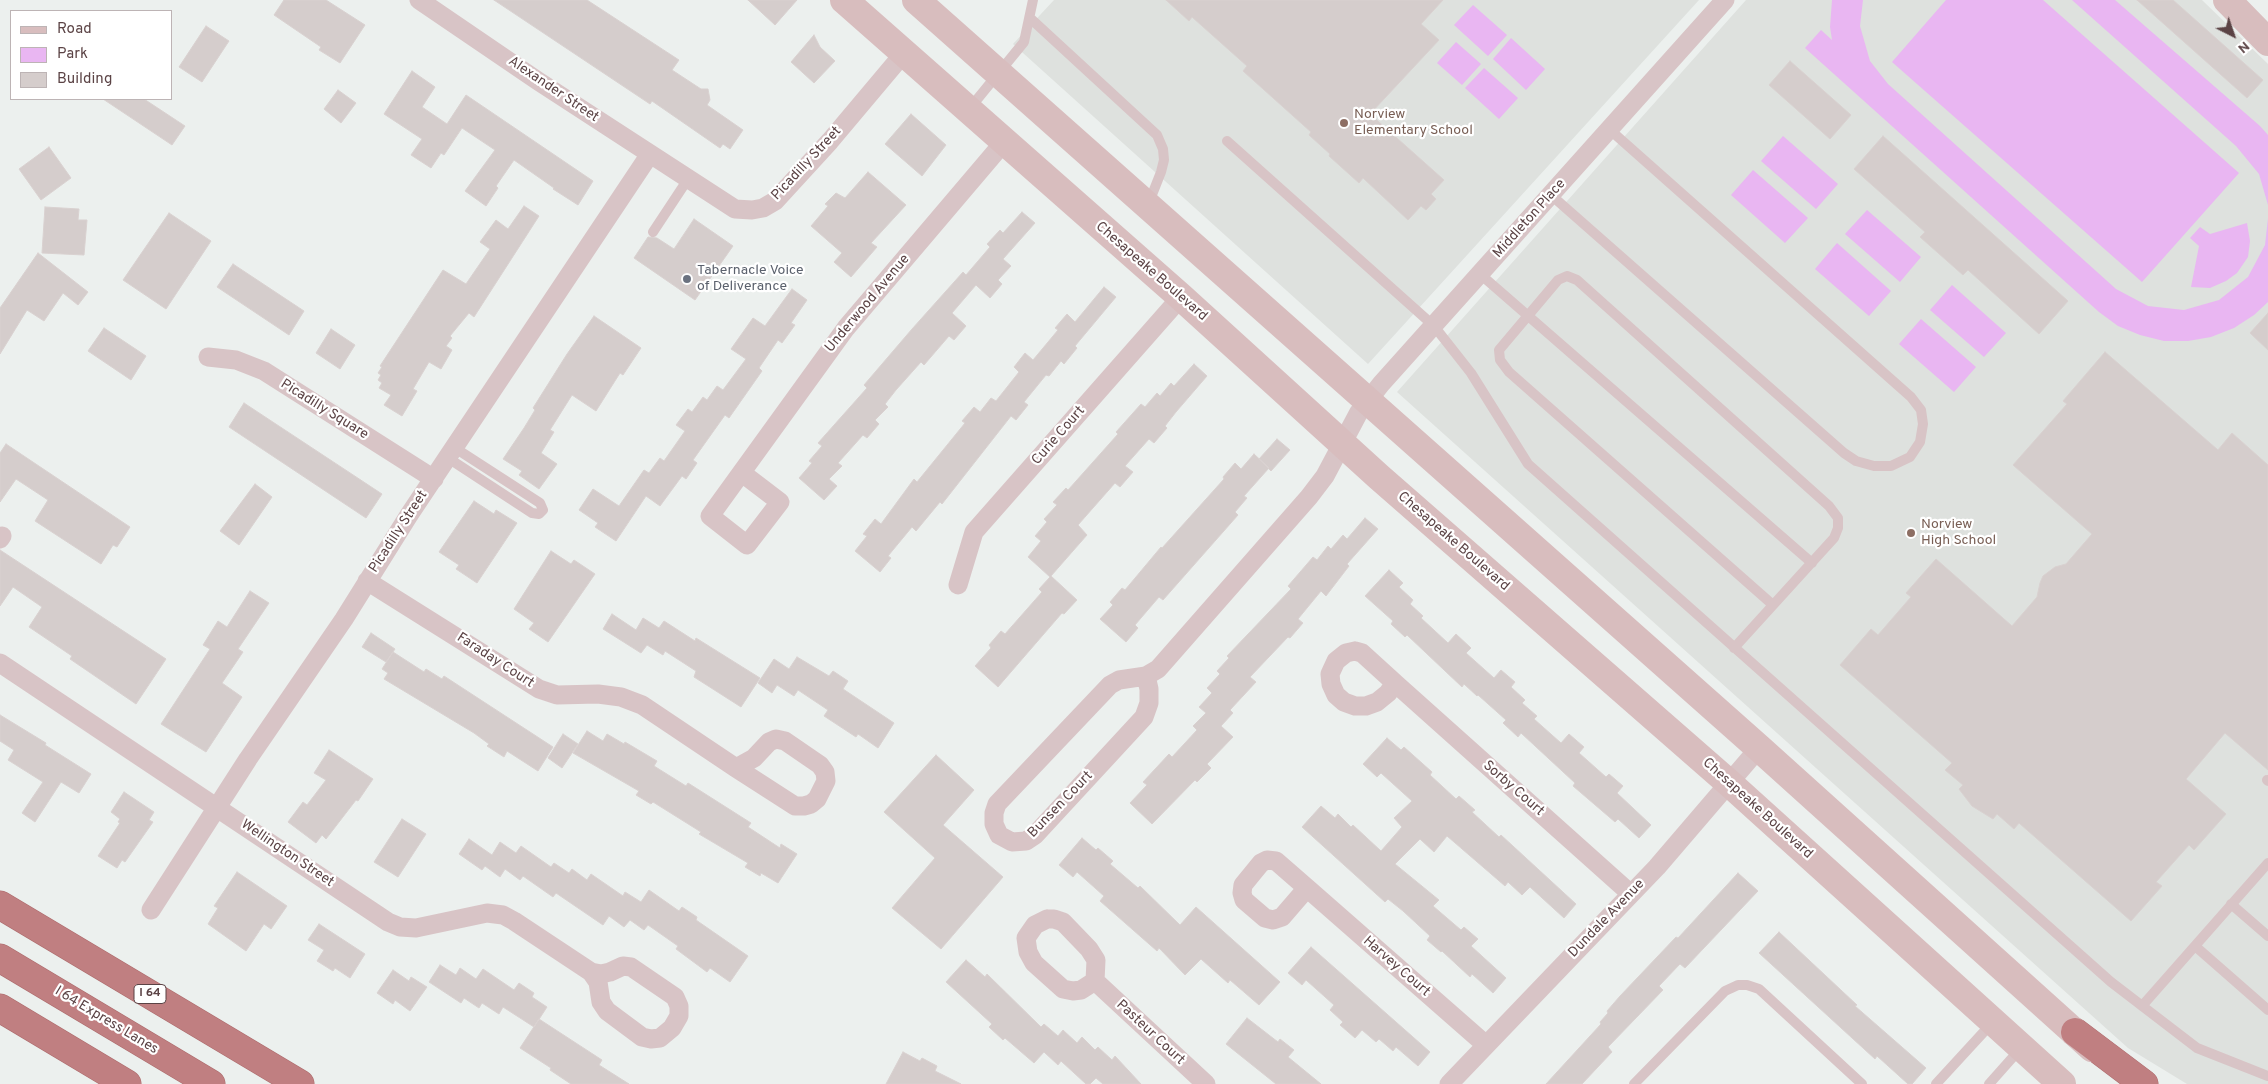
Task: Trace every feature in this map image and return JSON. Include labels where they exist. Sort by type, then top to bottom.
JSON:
[{"type":"highway","name":"I 64","points":[[0,905],[300,1084]]},
{"type":"highway","name":"I 64 Express Lanes","points":[[0,958],[211,1084]]},
{"type":"highway","points":[[0,1008],[127,1084]]},
{"type":"highway","points":[[2075,1032],[2144,1084]]},
{"type":"main road","name":"Chesapeake Boulevard","points":[[844,0],[1729,783],[2062,1084]]},
{"type":"main road","points":[[916,0],[1759,748],[2132,1084]]},
{"type":"main road","points":[[2227,0],[2268,42]]},
{"type":"street","name":"Alexander Street","points":[[419,0],[688,179]]},
{"type":"street","name":"Middleton Place","points":[[1342,442],[1359,412],[1368,401],[1725,0]]},
{"type":"street","name":"Picadilly Street","points":[[688,179],[735,209],[752,210],[763,208],[775,201],[830,141],[904,53]]},
{"type":"street","name":"Underwood Avenue","points":[[742,473],[812,372],[846,328],[1004,142]]},
{"type":"street","name":"Picadilly Street","points":[[150,910],[650,154]]},
{"type":"street","name":"Curie Court","points":[[958,585],[974,532],[1181,297]]},
{"type":"street","name":"Picadilly Square","points":[[208,357],[236,360],[264,372],[434,479]]},
{"type":"street","points":[[1146,676],[1158,669],[1309,497],[1325,476],[1342,442]]},
{"type":"street","name":"Faraday Court","points":[[367,581],[515,672],[539,689],[557,695],[621,697],[642,706],[736,768]]},
{"type":"street","name":"Wellington Street","points":[[0,663],[388,922],[400,927],[416,928],[487,913],[503,915],[514,920],[591,972]]},
{"type":"street","name":"Bunsen Court","points":[[1146,676],[1149,689],[1149,703],[1144,717],[1035,835],[1026,841],[1012,842],[999,835],[994,824],[994,813],[997,804],[1110,685],[1119,680],[1146,676]]},
{"type":"street","name":"Sorby Court","points":[[1395,684],[1631,894]]},
{"type":"street","name":"Dundale Avenue","points":[[1449,1084],[1657,867],[1759,748]]},
{"type":"street","name":"Harvey Court","points":[[1308,888],[1486,1045]]},
{"type":"street","points":[[622,966],[631,967],[675,997],[679,1006],[679,1016],[672,1028],[660,1038],[642,1037],[607,1012],[601,1002],[598,982],[591,972],[601,974],[622,966]]},
{"type":"street","name":"Pasteur Court","points":[[1095,981],[1206,1084]]},
{"type":"lane","points":[[968,111],[1024,42],[1033,0]]},
{"type":"lane","points":[[1030,18],[1156,135],[1163,149],[1164,160],[1147,206]]},
{"type":"lane","points":[[1550,195],[1844,453],[1856,461],[1874,466],[1891,466],[1910,457],[1920,442],[1923,424],[1921,410],[1910,396],[1610,129]]},
{"type":"lane","points":[[1227,141],[1434,326],[1471,372],[1528,464],[2111,982],[2197,1048],[2268,1076]]},
{"type":"lane","points":[[653,232],[688,179]]},
{"type":"lane","points":[[1480,274],[1812,563]]},
{"type":"lane","points":[[1734,648],[1834,538],[1838,528],[1838,518],[1829,506],[1577,280],[1567,276],[1558,280],[1499,350],[1500,360],[1509,372],[1773,605]]},
{"type":"lane","points":[[451,453],[540,503],[543,510],[539,514],[532,513],[451,453]]},
{"type":"lane","points":[[2142,1006],[2268,863]]},
{"type":"lane","points":[[2232,904],[2268,936]]},
{"type":"lane","points":[[2195,946],[2268,1010]]},
{"type":"lane","points":[[1634,1084],[1724,991],[1747,985],[1759,990],[1862,1084]]},
{"type":"lane","points":[[1936,1084],[1993,1022]]},
{"type":"lane","points":[[1989,1084],[2021,1048]]},
{"type":"shaded area","name":"Norview Elementary School","points":[[1054,0],[1699,0],[1368,364],[1013,44]]},
{"type":"shaded area","name":"Norview High School","points":[[1746,0],[2202,0],[2268,64],[2268,1084],[2187,1084],[2128,1048],[1397,392]]},
{"type":"green space","points":[[1832,0],[1863,0],[1860,26],[1870,61],[1888,84],[2116,289],[2148,306],[2184,310],[2219,300],[2248,277],[2265,245],[2268,218],[2268,302],[2254,315],[2234,328],[2211,337],[2188,341],[2164,341],[2140,335],[2118,326],[2099,312],[1805,48],[1821,30],[1832,40],[1830,27]]},
{"type":"green space","points":[[1946,0],[2043,0],[2239,173],[2142,282],[1892,62]]},
{"type":"green space","points":[[2072,0],[2115,0],[2260,126],[2268,135],[2268,205],[2259,174],[2236,146]]},
{"type":"green space","points":[[1473,5],[1507,35],[1488,56],[1454,25]]},
{"type":"green space","points":[[1511,38],[1545,69],[1526,90],[1493,59]]},
{"type":"green space","points":[[1456,42],[1481,64],[1462,85],[1437,63]]},
{"type":"green space","points":[[1484,68],[1518,98],[1499,119],[1465,88]]},
{"type":"green space","points":[[1783,136],[1838,184],[1816,209],[1761,161]]},
{"type":"green space","points":[[1753,170],[1808,218],[1785,243],[1731,195]]},
{"type":"green space","points":[[1867,210],[1921,257],[1900,282],[1845,234]]},
{"type":"green space","points":[[2247,223],[2250,241],[2248,257],[2237,273],[2226,281],[2210,288],[2191,287],[2199,246],[2190,238],[2200,227],[2210,234]]},
{"type":"green space","points":[[1837,243],[1891,291],[1869,316],[1815,269]]},
{"type":"green space","points":[[1952,285],[2006,333],[1984,357],[1930,310]]},
{"type":"green space","points":[[1921,319],[1976,367],[1954,392],[1899,344]]},
{"type":"building","points":[[284,0],[326,0],[365,25],[340,63],[319,50],[321,47],[274,15]]},
{"type":"building","points":[[494,0],[587,0],[679,60],[672,70],[701,89],[708,89],[710,100],[707,105],[743,130],[730,149],[723,144],[720,148],[652,101],[650,104]]},
{"type":"building","points":[[748,0],[797,0],[775,25]]},
{"type":"building","points":[[1166,0],[1443,0],[1421,24],[1439,40],[1370,114],[1444,180],[1431,194],[1436,199],[1426,210],[1421,206],[1408,220],[1363,178],[1359,183],[1329,156],[1330,154],[1309,135],[1311,132],[1243,71],[1247,66],[1192,17],[1189,21]]},
{"type":"building","points":[[2137,0],[2173,0],[2263,80],[2247,98]]},
{"type":"building","points":[[206,26],[229,41],[202,82],[179,67]]},
{"type":"building","points":[[814,35],[820,47],[835,61],[814,83],[791,62]]},
{"type":"building","points":[[1790,61],[1851,115],[1830,139],[1769,85]]},
{"type":"building","points":[[412,71],[435,87],[422,107],[447,124],[466,95],[593,181],[578,205],[514,160],[496,186],[498,188],[486,206],[465,191],[495,150],[462,128],[444,155],[441,153],[431,168],[411,155],[422,139],[384,114]]},
{"type":"building","points":[[338,90],[356,103],[341,123],[324,109]]},
{"type":"building","points":[[104,100],[146,100],[185,126],[172,145]]},
{"type":"building","points":[[911,114],[946,145],[922,176],[885,144]]},
{"type":"building","points":[[1883,136],[2068,301],[2039,334],[1968,270],[1963,275],[1920,237],[1925,232],[1854,169]]},
{"type":"building","points":[[49,147],[71,178],[41,200],[19,169]]},
{"type":"building","points":[[868,172],[906,205],[871,243],[877,247],[851,277],[834,262],[842,253],[811,226],[828,206],[825,204],[836,193],[845,198]]},
{"type":"building","points":[[524,206],[539,216],[474,317],[469,313],[450,336],[452,338],[446,346],[452,350],[441,369],[429,362],[413,389],[417,391],[402,416],[384,405],[391,395],[379,388],[382,383],[378,380],[381,375],[378,373],[382,367],[380,366],[443,270],[466,284],[490,249],[480,242],[496,220],[508,229]]},
{"type":"building","points":[[45,207],[79,209],[78,220],[87,220],[84,255],[42,253]]},
{"type":"building","points":[[1022,212],[1035,223],[1003,259],[1011,266],[998,280],[1002,284],[990,298],[976,285],[952,313],[966,326],[954,340],[949,336],[924,365],[921,362],[896,390],[885,404],[888,407],[875,420],[879,424],[867,438],[863,435],[838,463],[842,466],[829,479],[837,486],[824,500],[799,478],[812,463],[809,461],[822,446],[818,443],[867,388],[864,385],[912,329],[963,272],[966,275],[990,247],[987,244],[1000,230],[1003,233]]},
{"type":"building","points":[[169,213],[211,241],[166,309],[123,280]]},
{"type":"building","name":"Tabernacle Voice of Deliverance","points":[[694,219],[733,246],[695,300],[634,258],[648,237],[657,238],[674,249]]},
{"type":"building","points":[[38,253],[88,292],[78,305],[63,293],[44,321],[27,310],[0,354],[0,308]]},
{"type":"building","points":[[233,264],[304,311],[289,335],[217,287]]},
{"type":"building","points":[[1104,287],[1116,297],[1075,346],[1077,348],[1064,364],[1061,361],[1049,376],[1046,375],[1024,402],[1028,405],[1016,420],[1011,416],[942,504],[940,502],[916,531],[912,527],[888,556],[891,558],[880,572],[855,551],[867,536],[863,534],[875,519],[881,524],[914,479],[917,482],[965,423],[962,421],[974,407],[980,412],[991,398],[996,401],[1019,372],[1014,367],[1025,353],[1033,360],[1058,330],[1055,328],[1067,314],[1075,322]]},
{"type":"building","points":[[792,289],[807,300],[791,323],[795,325],[782,343],[778,340],[759,368],[762,371],[729,418],[725,415],[693,460],[697,463],[686,479],[682,476],[660,506],[646,496],[616,541],[595,527],[598,523],[579,510],[593,489],[619,506],[644,470],[649,473],[660,458],[664,461],[685,431],[676,425],[688,409],[692,412],[703,397],[707,400],[717,386],[723,390],[746,359],[731,349],[753,318],[765,326]]},
{"type":"building","points":[[2268,313],[2268,350],[2250,333]]},
{"type":"building","points":[[594,316],[641,348],[623,375],[620,373],[596,411],[572,395],[550,430],[554,432],[541,453],[557,464],[539,489],[519,475],[522,471],[503,459],[535,410],[533,408],[567,354]]},
{"type":"building","points":[[104,328],[146,356],[131,380],[88,351]]},
{"type":"building","points":[[331,329],[355,345],[340,369],[316,353]]},
{"type":"building","points":[[2105,352],[2218,450],[2232,433],[2268,465],[2268,770],[2225,733],[2186,779],[2226,814],[2194,850],[2189,845],[2156,882],[2162,886],[2131,921],[2019,823],[2014,829],[1997,814],[1993,819],[1972,806],[1959,789],[1963,785],[1945,770],[1952,763],[1840,665],[1871,629],[1878,635],[1911,597],[1906,593],[1936,559],[2012,626],[2037,597],[2043,576],[2055,567],[2066,564],[2092,534],[2013,465],[2067,404],[2063,401]]},
{"type":"building","points":[[1194,364],[1207,376],[1176,412],[1165,426],[1167,428],[1154,443],[1149,439],[1125,466],[1133,472],[1120,487],[1115,483],[1078,525],[1087,535],[1051,576],[1077,600],[1064,614],[1062,613],[998,687],[975,666],[991,648],[989,645],[1001,631],[1005,634],[1042,592],[1039,589],[1050,577],[1028,557],[1041,541],[1035,536],[1047,522],[1044,519],[1057,505],[1053,502],[1066,488],[1068,490],[1118,434],[1116,432],[1141,404],[1145,407],[1157,393],[1160,396],[1171,383],[1174,386]]},
{"type":"building","points":[[244,403],[382,494],[366,518],[229,427]]},
{"type":"building","points":[[1277,439],[1290,450],[1271,471],[1259,459]]},
{"type":"building","points":[[6,444],[130,527],[117,547],[113,545],[101,564],[35,521],[48,500],[16,479],[0,502],[0,453]]},
{"type":"building","points":[[1254,454],[1269,468],[1244,496],[1247,498],[1235,512],[1238,515],[1163,600],[1159,597],[1135,625],[1138,628],[1126,642],[1100,619],[1113,605],[1110,602],[1122,588],[1125,590],[1161,547],[1224,479],[1223,477],[1235,463],[1241,469]]},
{"type":"building","points":[[255,484],[272,497],[239,545],[220,531]]},
{"type":"building","points":[[474,501],[494,514],[496,510],[517,523],[477,583],[456,569],[459,565],[439,552]]},
{"type":"building","points":[[1365,518],[1378,529],[1347,564],[1349,566],[1326,596],[1321,591],[1298,619],[1303,623],[1250,677],[1256,682],[1230,710],[1233,713],[1221,726],[1233,737],[1207,764],[1211,768],[1197,782],[1195,780],[1152,824],[1130,803],[1147,785],[1143,782],[1169,754],[1172,757],[1197,730],[1193,726],[1206,713],[1199,707],[1212,693],[1207,688],[1220,674],[1217,671],[1229,658],[1227,656],[1291,589],[1288,586],[1313,557],[1317,560],[1328,546],[1331,549],[1343,535],[1347,539]]},
{"type":"building","points":[[0,550],[166,659],[136,704],[70,659],[72,656],[29,627],[42,607],[13,587],[0,606]]},
{"type":"building","points":[[551,551],[571,564],[574,560],[595,574],[548,642],[529,629],[534,623],[514,609]]},
{"type":"building","points":[[1389,570],[1403,583],[1399,587],[1413,600],[1410,604],[1423,616],[1421,618],[1448,643],[1456,634],[1471,648],[1466,653],[1494,678],[1501,670],[1515,682],[1511,687],[1525,700],[1522,703],[1537,716],[1534,719],[1561,743],[1569,734],[1584,747],[1579,753],[1606,777],[1609,774],[1623,786],[1617,793],[1651,825],[1639,838],[1618,819],[1615,822],[1573,786],[1575,783],[1521,733],[1518,737],[1503,723],[1506,720],[1478,695],[1464,684],[1462,687],[1407,635],[1405,637],[1391,624],[1393,621],[1365,596]]},
{"type":"building","points":[[250,591],[269,603],[238,649],[243,652],[222,683],[242,697],[206,752],[161,724],[210,649],[203,645],[218,621],[227,627]]},
{"type":"building","points":[[612,614],[636,630],[643,618],[659,628],[664,621],[695,641],[696,638],[760,678],[741,707],[694,677],[696,671],[665,651],[663,655],[647,645],[641,653],[603,629]]},
{"type":"building","points":[[371,633],[395,649],[386,662],[362,647]]},
{"type":"building","points":[[393,652],[424,672],[426,669],[442,679],[444,676],[553,747],[538,771],[507,751],[504,757],[487,746],[489,744],[474,733],[384,679],[388,673],[382,669]]},
{"type":"building","points":[[797,657],[829,676],[833,671],[848,681],[843,689],[894,723],[878,748],[858,734],[856,737],[824,716],[828,710],[798,690],[794,696],[777,685],[772,693],[758,683],[774,659],[789,669]]},
{"type":"building","points":[[0,715],[46,743],[45,745],[91,774],[79,793],[61,782],[35,822],[22,813],[43,782],[8,760],[14,750],[0,741]]},
{"type":"building","points":[[587,731],[603,741],[607,734],[624,744],[625,742],[657,761],[654,766],[686,786],[688,783],[751,823],[748,827],[780,848],[781,844],[797,854],[778,883],[761,873],[760,876],[745,867],[748,863],[699,834],[701,832],[653,802],[651,804],[636,795],[639,791],[573,753]]},
{"type":"building","points":[[563,734],[578,744],[562,768],[548,758]]},
{"type":"building","points":[[1387,738],[1401,750],[1404,747],[1432,772],[1430,775],[1456,799],[1459,796],[1475,810],[1472,812],[1499,837],[1501,835],[1576,904],[1564,918],[1530,887],[1522,895],[1508,882],[1505,886],[1447,836],[1434,852],[1420,839],[1395,864],[1439,900],[1433,906],[1461,930],[1464,927],[1478,939],[1471,946],[1506,978],[1493,993],[1472,974],[1470,977],[1427,940],[1430,936],[1403,911],[1388,899],[1385,902],[1302,827],[1321,806],[1335,818],[1338,814],[1351,827],[1353,825],[1381,851],[1402,827],[1394,818],[1412,801],[1381,773],[1377,777],[1363,764]]},
{"type":"building","points":[[329,750],[373,779],[358,801],[356,800],[326,839],[322,835],[316,843],[288,822],[303,802],[307,805],[326,780],[314,773]]},
{"type":"building","points":[[936,755],[974,790],[943,825],[1003,877],[941,949],[892,908],[935,858],[884,812]]},
{"type":"building","points":[[124,792],[154,812],[149,820],[153,822],[125,862],[122,860],[117,868],[98,856],[120,823],[118,822],[120,819],[111,812]]},
{"type":"building","points":[[402,819],[426,834],[398,877],[374,862]]},
{"type":"building","points":[[1082,838],[1096,850],[1098,848],[1113,861],[1110,864],[1138,888],[1140,886],[1180,925],[1196,907],[1280,982],[1259,1005],[1230,980],[1228,983],[1201,959],[1185,975],[1159,948],[1157,951],[1100,901],[1104,896],[1077,872],[1073,877],[1059,865]]},
{"type":"building","points":[[469,839],[492,855],[500,842],[516,853],[521,846],[551,867],[554,863],[569,873],[572,869],[587,880],[591,874],[623,896],[625,892],[641,902],[649,890],[679,911],[682,907],[697,917],[696,920],[748,956],[730,982],[710,968],[707,972],[676,949],[678,946],[648,925],[644,930],[630,920],[624,927],[609,916],[603,925],[556,893],[553,897],[523,876],[520,880],[505,869],[500,877],[485,866],[482,870],[459,854]]},
{"type":"building","points":[[237,872],[287,906],[271,929],[264,924],[246,951],[208,924],[218,908],[214,906]]},
{"type":"building","points":[[1738,873],[1758,891],[1685,968],[1680,964],[1659,986],[1663,990],[1608,1047],[1612,1052],[1582,1084],[1546,1084],[1601,1024],[1600,1022],[1608,1013],[1607,1011],[1620,996],[1676,937],[1678,938]]},
{"type":"building","points":[[319,924],[365,954],[350,978],[335,968],[333,971],[317,961],[324,950],[308,940]]},
{"type":"building","points":[[1779,932],[1857,1005],[1855,1006],[1926,1068],[1912,1084],[1908,1084],[1877,1056],[1875,1059],[1759,953]]},
{"type":"building","points":[[1311,947],[1430,1052],[1418,1066],[1396,1047],[1393,1051],[1379,1039],[1376,1042],[1362,1030],[1355,1038],[1340,1025],[1343,1022],[1330,1010],[1334,1005],[1306,980],[1302,985],[1288,973]]},
{"type":"building","points":[[966,960],[985,977],[987,974],[1041,1027],[1044,1024],[1058,1036],[1063,1030],[1077,1043],[1082,1037],[1095,1050],[1098,1047],[1112,1060],[1115,1056],[1141,1084],[1103,1084],[1096,1078],[1090,1084],[1086,1084],[1061,1061],[1058,1065],[1044,1052],[1034,1063],[1005,1038],[1003,1040],[989,1027],[992,1024],[946,982]]},
{"type":"building","points":[[440,965],[456,975],[460,968],[476,979],[483,969],[514,990],[519,983],[534,993],[532,997],[547,1007],[534,1027],[503,1007],[499,1014],[482,1003],[479,1008],[464,998],[461,1003],[429,982]]},
{"type":"building","points":[[393,970],[409,981],[411,977],[427,987],[410,1011],[395,1000],[393,1004],[377,993]]},
{"type":"building","points":[[1247,1018],[1278,1042],[1280,1039],[1294,1050],[1288,1057],[1321,1084],[1276,1084],[1226,1044]]},
{"type":"building","points":[[539,1019],[602,1060],[599,1065],[629,1084],[571,1084],[550,1070],[551,1068],[520,1048]]},
{"type":"building","points":[[903,1052],[920,1061],[922,1058],[937,1066],[935,1071],[961,1084],[886,1084]]},
{"type":"place","name":"Norview Elementary School","points":[[1344,123]]},
{"type":"place","name":"Tabernacle Voice of Deliverance","points":[[687,279]]},
{"type":"place","name":"Norview High School","points":[[1911,533]]}]
